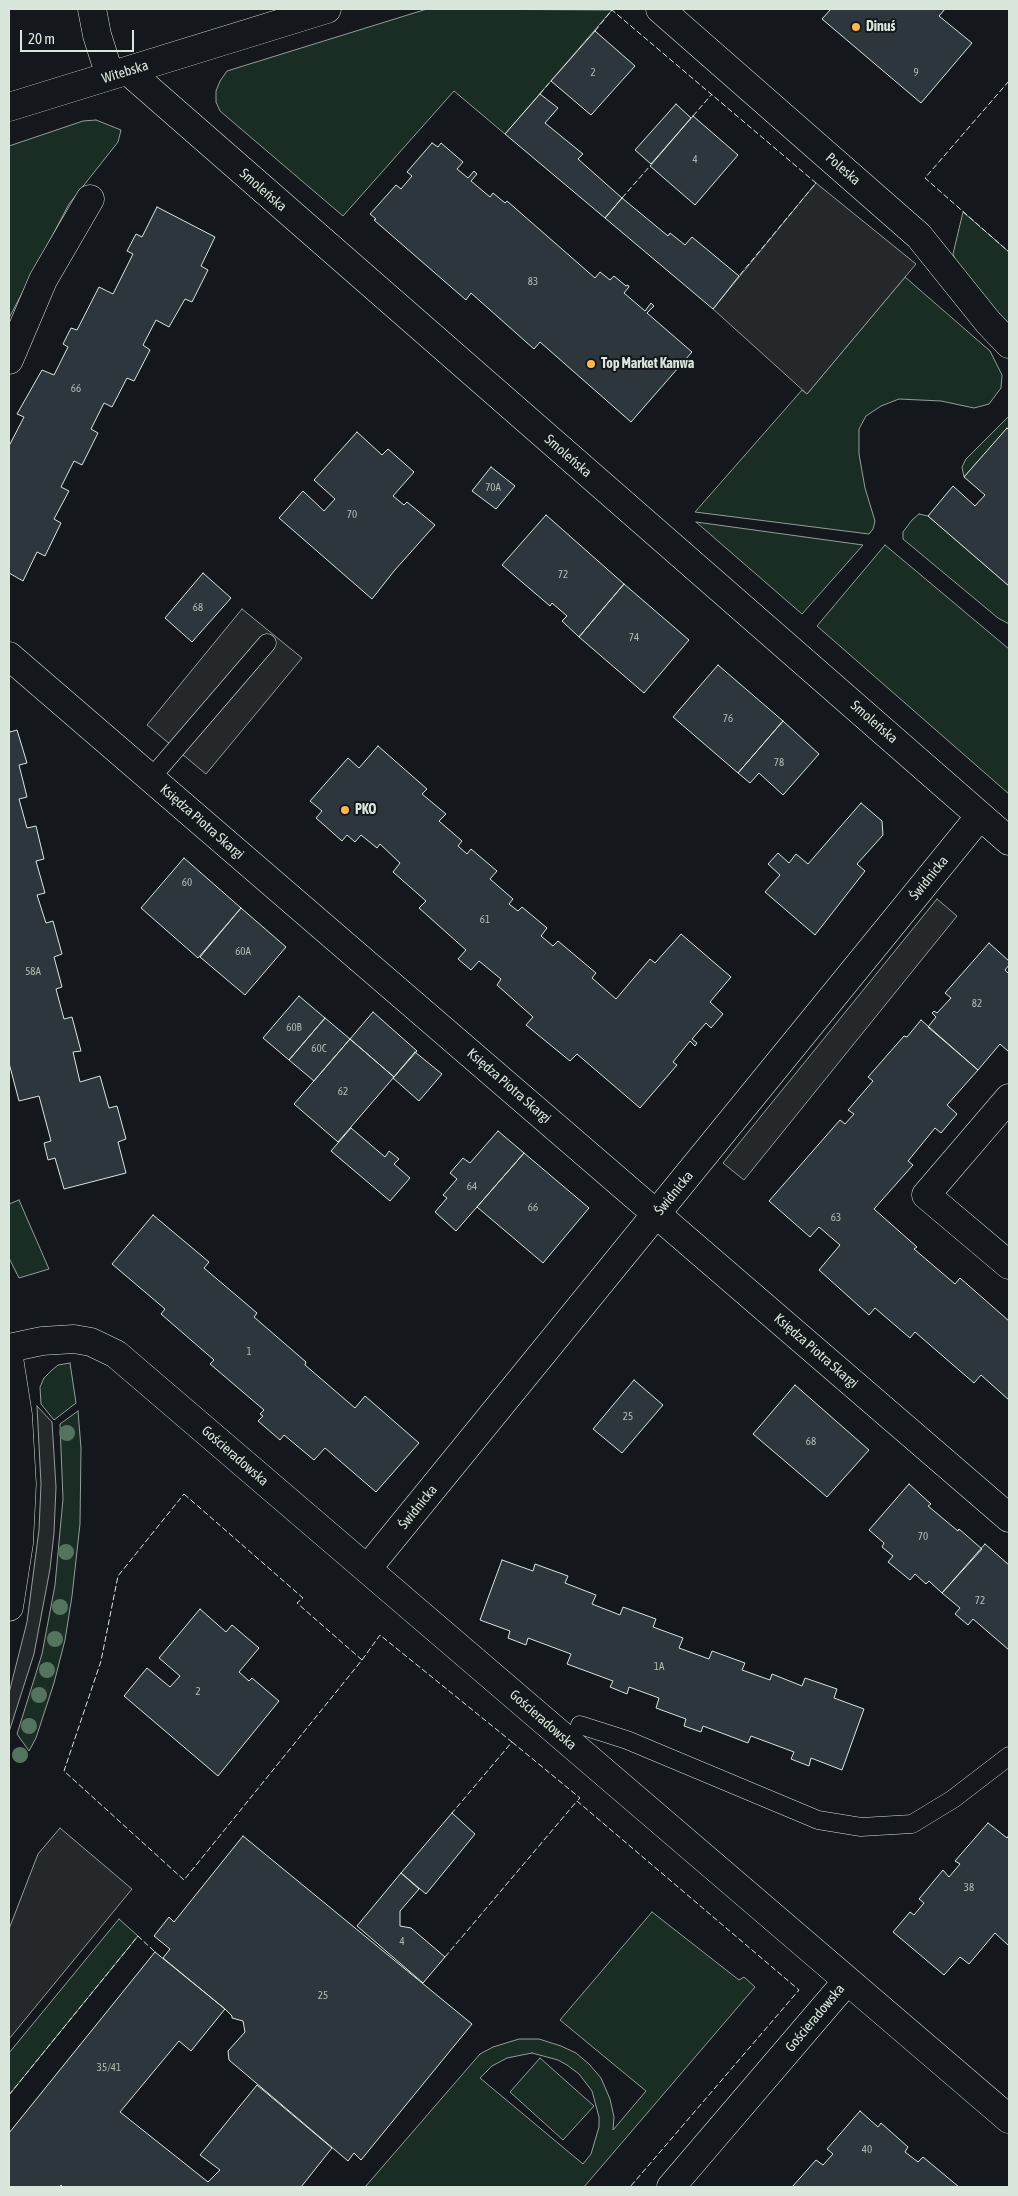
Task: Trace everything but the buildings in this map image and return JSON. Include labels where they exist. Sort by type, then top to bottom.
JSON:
[{"type":"street","points":[[92,9],[97,35],[119,74]]},
{"type":"street","name":"Witebska","points":[[9,107],[327,9]]},
{"type":"street","name":"Poleska","points":[[660,9],[919,236],[988,322],[1009,344]]},
{"type":"street","name":"Smoleńska","points":[[119,74],[1009,841]]},
{"type":"street","points":[[9,360],[43,280],[90,199]]},
{"type":"street","name":"Księdza Piotra Skargi","points":[[9,656],[1009,1518]]},
{"type":"street","name":"Świdnicka","points":[[367,1569],[658,1214],[980,816]]},
{"type":"street","points":[[1009,1098],[926,1195],[1009,1265]]},
{"type":"street","name":"Gościeradowska","points":[[9,1348],[42,1341],[74,1339],[91,1342],[116,1354],[847,1980],[671,2187]]},
{"type":"street","points":[[9,1358],[18,1415],[22,1484],[19,1543],[9,1607]]},
{"type":"street","points":[[847,1980],[1009,2119]]},
{"type":"lane","points":[[152,778],[267,643]]},
{"type":"lane","points":[[580,1725],[627,1740],[818,1820],[861,1827],[912,1824],[953,1799],[1009,1756]]},
{"type":"green space","points":[[427,9],[612,10],[505,134],[454,91],[343,216],[220,111],[216,102],[216,91],[227,71]]},
{"type":"green space","points":[[96,120],[121,130],[118,142],[69,204],[9,318],[9,146],[83,121]]},
{"type":"green space","points":[[963,212],[1009,252],[1009,328],[959,269],[953,254]]},
{"type":"green space","points":[[905,277],[990,351],[1002,375],[1001,388],[989,404],[974,408],[941,401],[899,399],[881,406],[866,416],[859,429],[859,454],[865,488],[875,521],[873,529],[869,534],[695,512],[802,390],[807,394]]},
{"type":"green space","points":[[1009,416],[1009,430],[1007,429],[964,477],[962,467],[966,459]]},
{"type":"green space","points":[[919,514],[928,516],[1009,586],[1009,624],[998,618],[903,539],[903,532]]},
{"type":"green space","points":[[696,522],[863,545],[802,614]]},
{"type":"green space","points":[[885,545],[1009,649],[1009,794],[817,626]]},
{"type":"green space","points":[[19,1200],[49,1269],[19,1278],[9,1258],[9,1204]]},
{"type":"green space","points":[[70,1363],[76,1403],[54,1420],[41,1404],[40,1387],[44,1378],[58,1365]]},
{"type":"green space","points":[[78,1411],[81,1448],[80,1524],[72,1596],[65,1640],[54,1683],[36,1738],[29,1751],[17,1734],[42,1654],[55,1585],[63,1499],[60,1424]]},
{"type":"green space","points":[[652,1912],[739,1980],[744,1977],[755,1987],[584,2187],[365,2187],[480,2054],[493,2047],[519,2039],[539,2039],[561,2046],[576,2053],[589,2064],[601,2078],[610,2099],[614,2117],[613,2130],[646,2091],[560,2020]],"holes":[[[532,2053],[558,2060],[579,2074],[592,2091],[599,2117],[599,2127],[591,2154],[583,2164],[480,2078],[492,2066],[507,2058]]]},
{"type":"green space","points":[[119,1919],[138,1936],[9,2095],[9,2053]]},
{"type":"green space","points":[[540,2058],[594,2106],[563,2140],[510,2092]]},
{"type":"shaded area","points":[[816,183],[916,264],[807,394],[713,309]]},
{"type":"shaded area","points":[[242,609],[302,658],[206,774],[147,725]]},
{"type":"shaded area","points":[[937,899],[957,916],[744,1180],[723,1163]]},
{"type":"shaded area","points":[[37,1406],[52,1422],[56,1487],[54,1533],[50,1569],[34,1654],[9,1732],[9,1693],[27,1622],[39,1530],[41,1484]]},
{"type":"shaded area","points":[[60,1828],[132,1889],[9,2039],[9,1929],[38,1854]]},
{"type":"fence","points":[[595,31],[612,10],[816,183],[739,276]]},
{"type":"fence","points":[[540,94],[551,81]]},
{"type":"fence","points":[[1009,81],[925,178],[1009,252]]},
{"type":"fence","points":[[693,116],[712,94]]},
{"type":"fence","points":[[622,198],[650,166]]},
{"type":"fence","points":[[184,1494],[303,1598],[297,1603],[362,1660],[184,1880],[64,1771],[101,1661],[118,1576],[184,1494]]},
{"type":"fence","points":[[362,1660],[380,1635],[512,1742],[452,1813]]},
{"type":"fence","points":[[512,1742],[580,1798],[577,1801]]},
{"type":"fence","points":[[445,1957],[577,1801],[799,1990],[630,2187]]},
{"type":"fence","points":[[9,2095],[138,1936],[155,1952]]},
{"type":"place","name":"Dinuś","points":[[856,27]]},
{"type":"place","name":"Top Market Kanwa","points":[[591,364]]},
{"type":"place","name":"PKO","points":[[345,810]]}]
